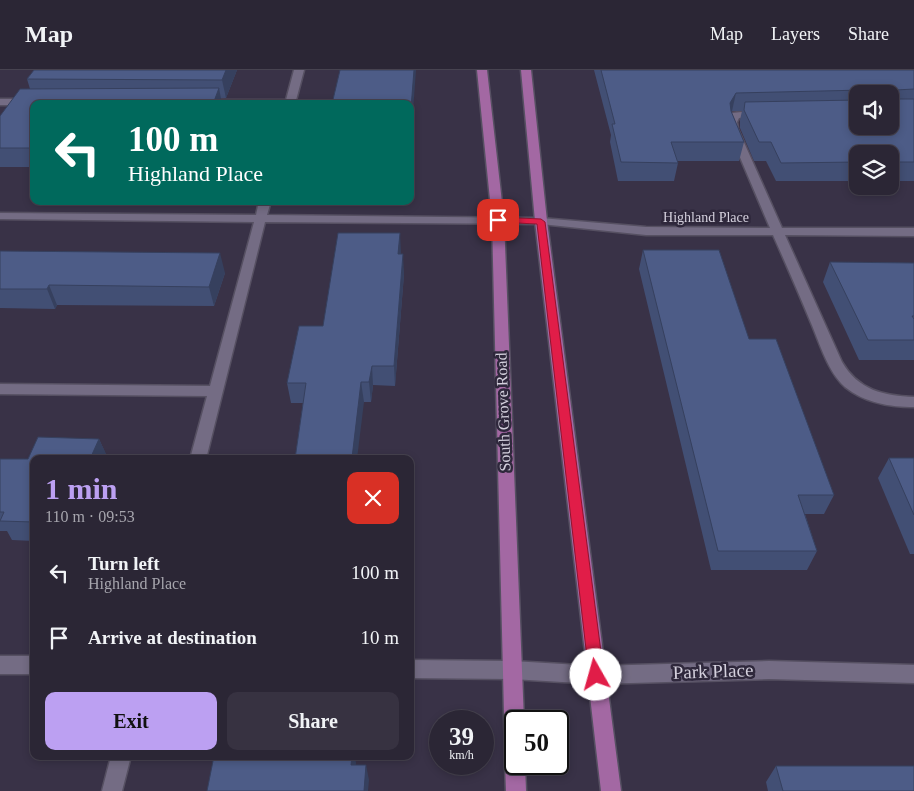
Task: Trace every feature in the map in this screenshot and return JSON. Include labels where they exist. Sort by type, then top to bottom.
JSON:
[{"type":"main road","name":"South Grove Road","points":[[482,70],[498,220],[513,710]]},
{"type":"main road","points":[[526,70],[541,222],[611,791]]},
{"type":"main road","points":[[515,775],[516,791]]},
{"type":"street","points":[[291,100],[299,70]]},
{"type":"street","points":[[0,102],[30,102]]},
{"type":"street","points":[[770,113],[736,115],[732,122],[733,129],[835,362],[850,384],[872,397],[899,402],[914,402]]},
{"type":"street","points":[[199,455],[264,205]]},
{"type":"street","name":"Highland Place","points":[[0,216],[498,220],[646,231],[914,232]]},
{"type":"street","points":[[0,389],[216,391]]},
{"type":"street","points":[[0,665],[30,665]]},
{"type":"street","name":"Park Place","points":[[414,669],[512,670],[596,675],[769,670],[914,674]]},
{"type":"street","points":[[112,791],[120,760]]},
{"type":"building","points":[[34,70],[226,70],[222,80],[27,79]]},
{"type":"building","points":[[340,70],[414,70],[412,100],[333,100]]},
{"type":"building","points":[[601,70],[914,70],[914,89],[899,90],[899,85],[849,85],[849,90],[736,93],[730,103],[731,111],[744,142],[671,142],[678,163],[621,162],[612,124],[615,124]]},
{"type":"building","points":[[219,88],[214,100],[30,100],[30,148],[0,148],[0,116],[20,89]]},
{"type":"building","points":[[899,99],[914,99],[914,162],[899,162],[899,145],[849,145],[849,162],[781,163],[771,142],[759,142],[744,110],[745,102],[849,100],[849,135],[899,135]]},
{"type":"building","points":[[338,233],[400,233],[398,254],[403,254],[394,366],[372,366],[369,382],[361,382],[352,455],[296,455],[306,383],[287,383],[299,326],[323,326]]},
{"type":"building","points":[[643,250],[719,250],[749,339],[776,339],[834,495],[798,495],[817,551],[718,551]]},
{"type":"building","points":[[0,251],[220,253],[209,287],[49,285],[47,289],[0,289]]},
{"type":"building","points":[[830,262],[914,263],[914,316],[912,316],[914,319],[914,340],[868,340]]},
{"type":"building","points":[[38,437],[99,439],[92,455],[30,455],[30,522],[0,521],[4,512],[0,512],[0,459],[28,459]]},
{"type":"building","points":[[889,458],[914,458],[914,515]]},
{"type":"building","points":[[213,760],[352,760],[351,765],[366,765],[364,791],[207,791]]},
{"type":"building","points":[[776,766],[914,766],[914,791],[783,791]]},
{"type":"route","points":[[498,220],[541,222],[596,675]]}]
